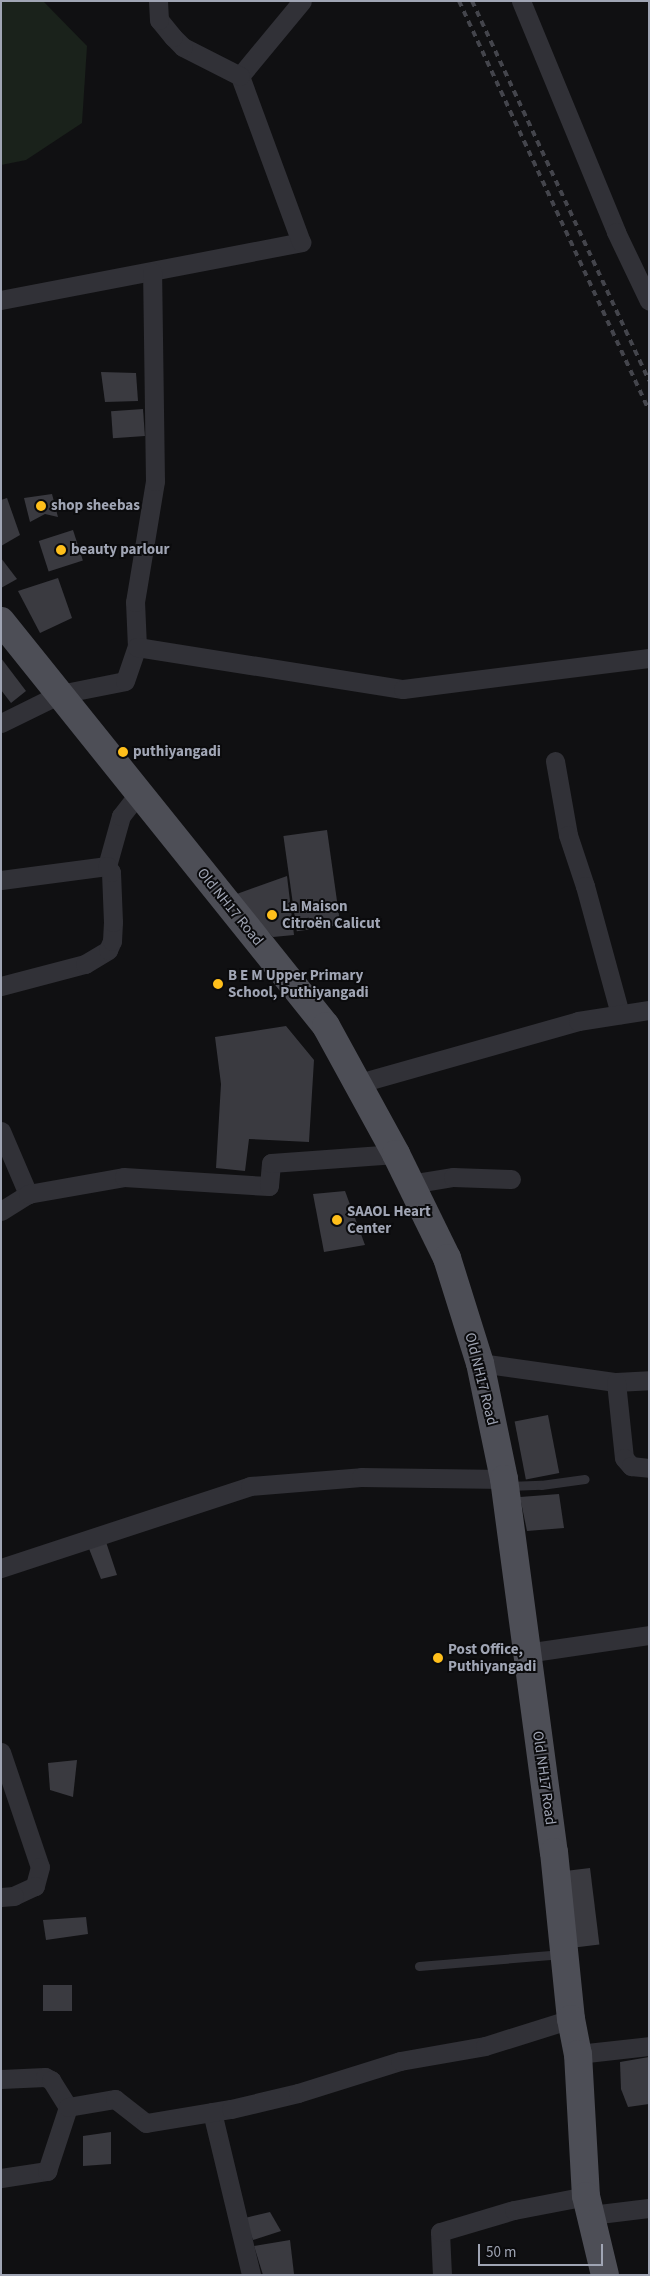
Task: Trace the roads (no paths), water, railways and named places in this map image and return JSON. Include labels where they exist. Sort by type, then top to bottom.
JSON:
[{"type":"main road","name":"Old NH17 Road","points":[[1,621],[326,1026],[356,1084],[396,1154],[447,1258],[480,1363],[504,1483],[554,1852],[571,2020],[578,2054],[588,2205],[605,2275]]},
{"type":"street","points":[[1,300],[301,242],[240,76],[183,47],[172,38],[159,20],[158,1]]},
{"type":"street","points":[[240,76],[302,1]]},
{"type":"street","points":[[521,1],[616,232],[649,301]]},
{"type":"street","points":[[1,723],[60,694],[125,681],[136,647],[136,602],[155,481],[152,272]]},
{"type":"street","points":[[136,647],[403,689],[649,658]]},
{"type":"street","points":[[555,761],[568,835],[585,886],[620,1014]]},
{"type":"street","points":[[1,986],[85,964],[108,950],[112,941],[113,922],[111,872],[107,866],[121,816],[140,793]]},
{"type":"street","points":[[1,880],[107,866]]},
{"type":"street","points":[[356,1084],[578,1021],[649,1010]]},
{"type":"street","points":[[1,1130],[28,1194]]},
{"type":"street","points":[[1,1211],[28,1194],[124,1177],[269,1186],[271,1163],[396,1154]]},
{"type":"street","points":[[410,1184],[453,1177],[511,1179]]},
{"type":"street","points":[[480,1363],[616,1382],[649,1380]]},
{"type":"street","points":[[616,1382],[624,1458],[631,1466],[649,1468]]},
{"type":"street","points":[[1,1568],[250,1486],[361,1477],[504,1483]]},
{"type":"street","points":[[526,1653],[649,1635]]},
{"type":"street","points":[[1,1752],[40,1867],[35,1886],[14,1896],[1,1897]]},
{"type":"street","points":[[68,2107],[115,2099],[146,2123],[212,2112],[298,2093],[400,2061],[485,2046],[571,2020]]},
{"type":"street","points":[[578,2054],[649,2046]]},
{"type":"street","points":[[1,2079],[45,2077],[51,2080],[68,2107]]},
{"type":"street","points":[[1,2178],[47,2171],[68,2107]]},
{"type":"street","points":[[212,2112],[251,2275]]},
{"type":"street","points":[[442,2275],[440,2232],[514,2210],[588,2205],[649,2208]]},
{"type":"lane","points":[[504,1483],[541,1485],[585,1479]]},
{"type":"lane","points":[[419,1966],[564,1954]]},
{"type":"railway","points":[[459,1],[649,410]]},
{"type":"railway","points":[[472,1],[649,381]]},
{"type":"place","name":"shop sheebas","points":[[41,506]]},
{"type":"place","name":"beauty parlour","points":[[61,550]]},
{"type":"place","name":"puthiyangadi","points":[[123,752]]},
{"type":"place","name":"La Maison Citroën Calicut","points":[[272,915]]},
{"type":"place","name":"B E M Upper Primary School, Puthiyangadi","points":[[218,984]]},
{"type":"place","name":"SAAOL Heart Center","points":[[337,1220]]},
{"type":"place","name":"Post Office, Puthiyangadi","points":[[438,1658]]}]
